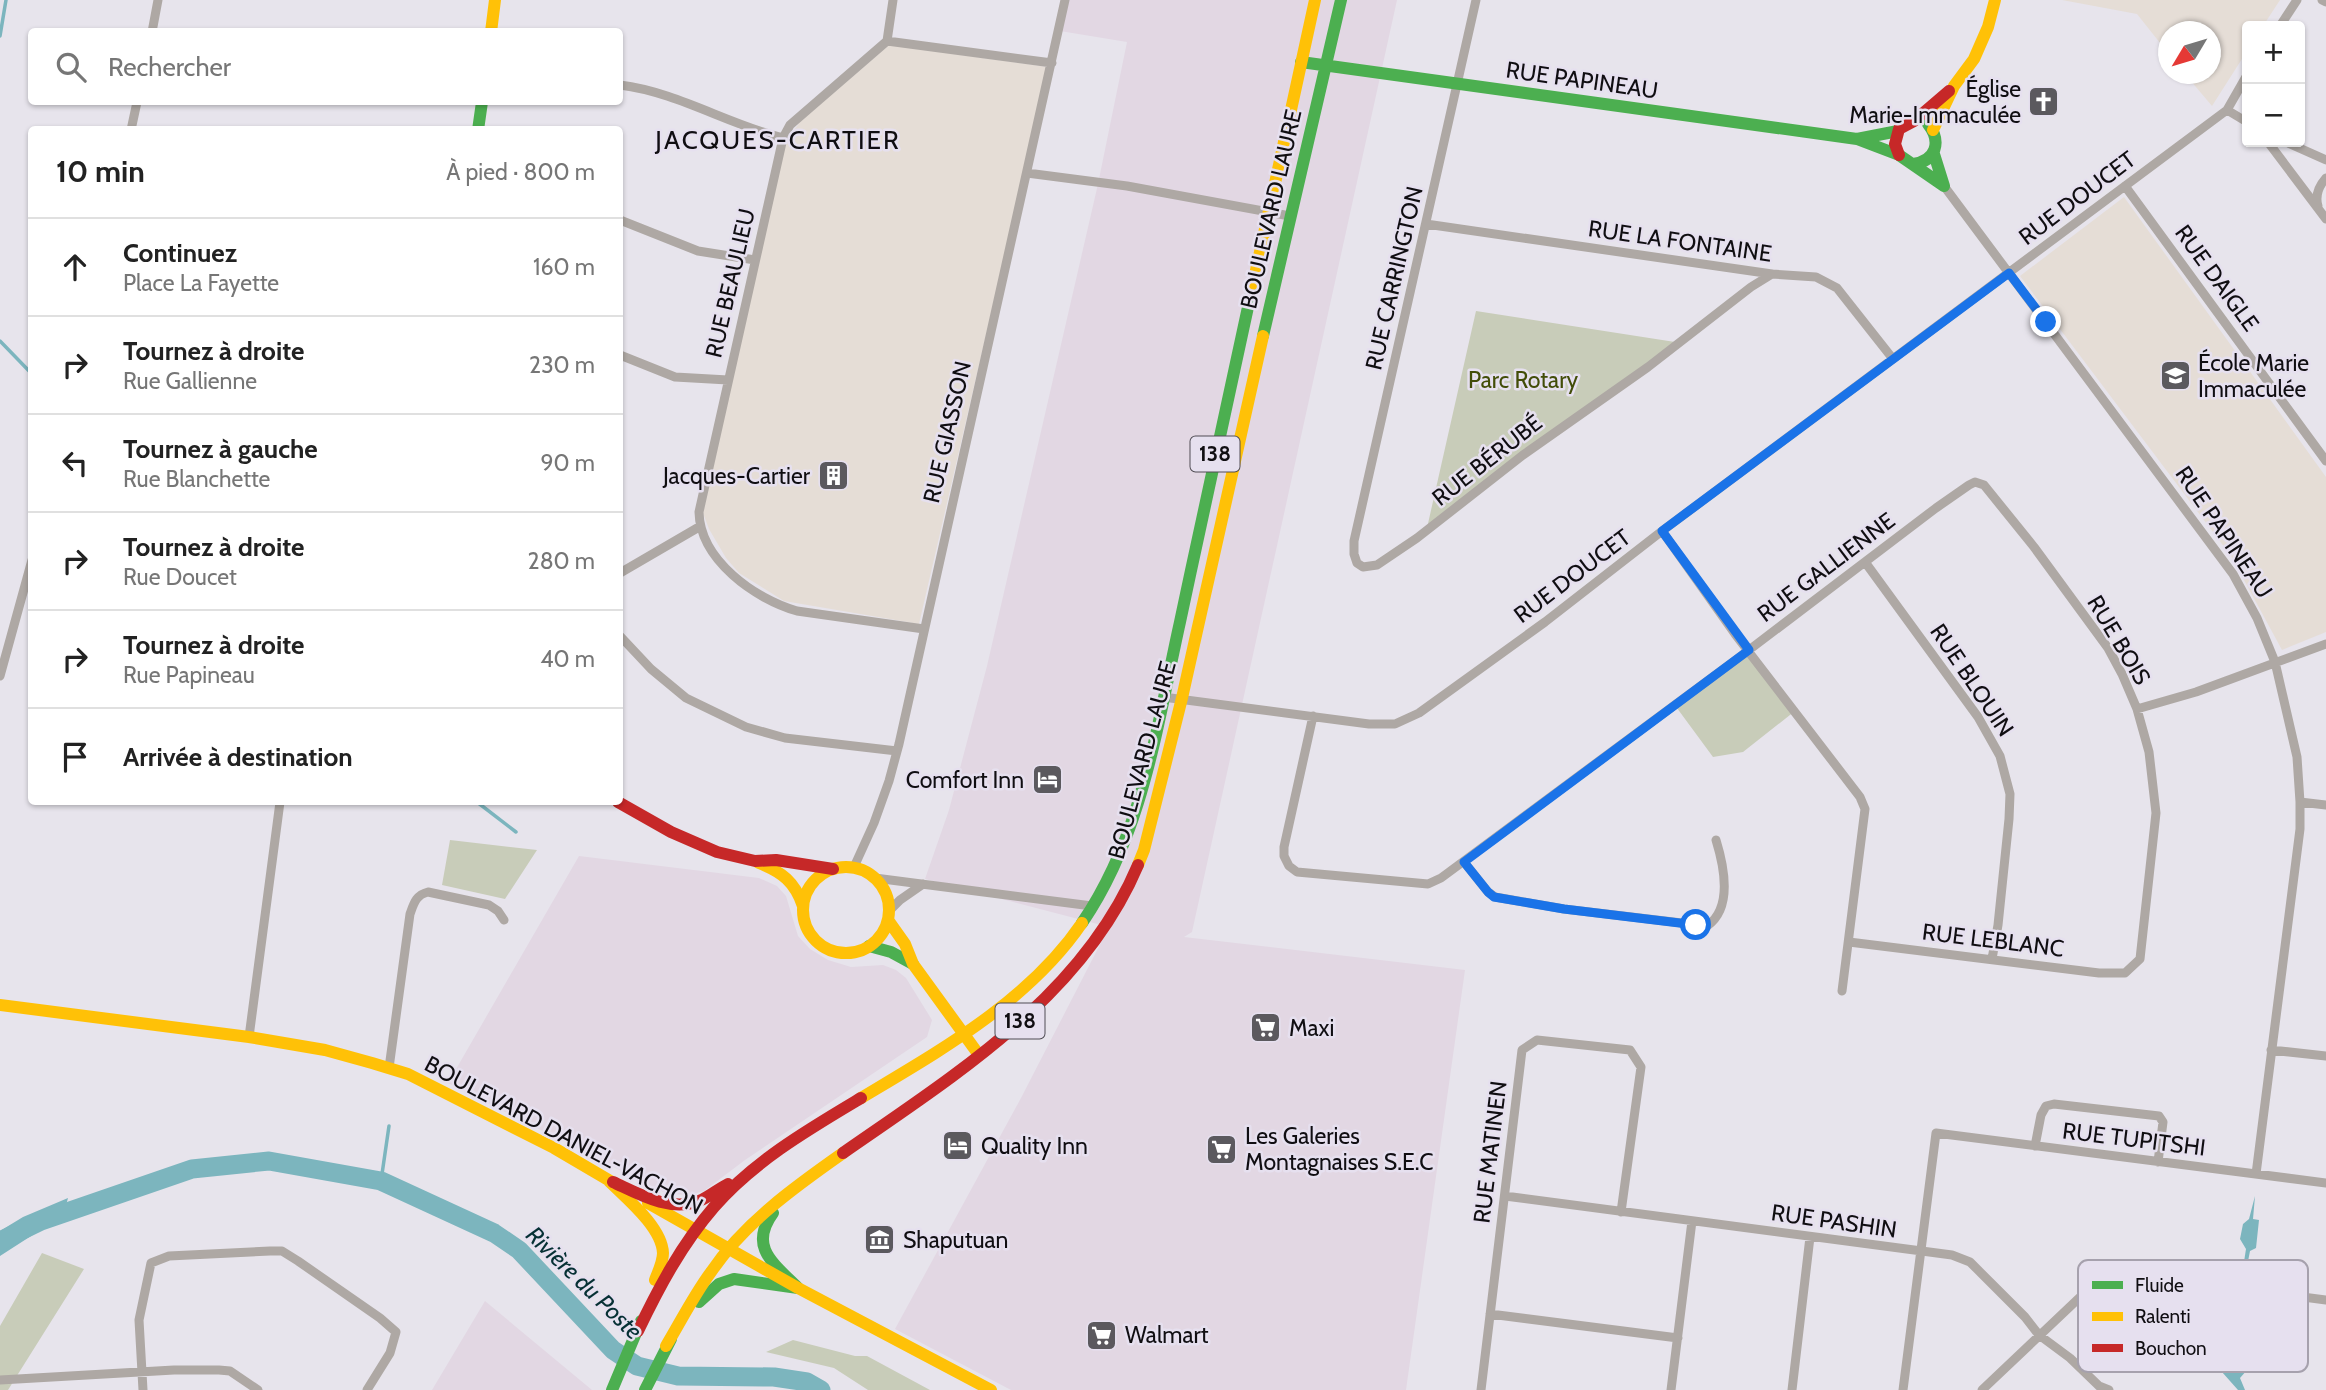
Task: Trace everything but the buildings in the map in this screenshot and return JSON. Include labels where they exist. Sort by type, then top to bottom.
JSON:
[{"type":"main road","points":[[492,28],[495,0]]},
{"type":"main road","name":"BOULEVARD LAURE","points":[[638,1331],[658,1288],[696,1229],[722,1199],[757,1167],[789,1143],[964,1034],[1011,999],[1061,950],[1092,906],[1121,854],[1147,772],[1315,0]]},
{"type":"main road","name":"BOULEVARD LAURE","points":[[666,1346],[690,1302],[729,1248],[764,1213],[806,1179],[979,1055],[1045,998],[1104,927],[1128,888],[1144,850],[1182,698],[1341,0]]},
{"type":"main road","points":[[1933,130],[1955,86],[1974,59],[1988,27],[1995,0]]},
{"type":"main road","name":"RUE PAPINEAU","points":[[1301,62],[1857,139]]},
{"type":"main road","points":[[1914,121],[1955,86]]},
{"type":"main road","points":[[479,126],[482,105]]},
{"type":"main road","points":[[1857,139],[1898,131],[1908,122],[1928,125],[1937,142],[1934,154],[1944,187]]},
{"type":"main road","points":[[1898,131],[1895,143],[1899,155]]},
{"type":"main road","points":[[1857,139],[1899,155],[1944,187]]},
{"type":"main road","points":[[1913,164],[1925,162],[1934,154]]},
{"type":"main road","points":[[623,805],[688,840],[777,870],[798,889],[810,933],[819,943],[831,950],[844,953],[857,951],[878,939],[888,915],[888,898],[875,878],[854,867],[833,869],[776,860],[755,861]]},
{"type":"main road","points":[[803,908],[812,883],[821,874],[833,869]]},
{"type":"main road","points":[[888,915],[913,964],[979,1055]]},
{"type":"main road","points":[[869,946],[891,952],[913,964]]},
{"type":"main road","name":"BOULEVARD DANIEL-VACHON","points":[[0,1005],[249,1037],[325,1050],[418,1079],[554,1148],[799,1287],[992,1390]]},
{"type":"main road","points":[[609,1181],[672,1205],[683,1206],[702,1200],[757,1167]]},
{"type":"main road","points":[[799,1287],[767,1255],[763,1248],[761,1232],[769,1217],[806,1179]]},
{"type":"main road","points":[[609,1181],[655,1231],[662,1244],[662,1262],[638,1331]]},
{"type":"main road","points":[[666,1346],[711,1289],[725,1280],[799,1287]]},
{"type":"main road","name":"138","points":[[612,1390],[638,1331]]},
{"type":"main road","name":"138","points":[[645,1390],[666,1346]]},
{"type":"street","points":[[153,28],[158,0]]},
{"type":"street","points":[[892,0],[887,41],[1052,63]]},
{"type":"street","name":"RUE GIASSON","points":[[854,867],[874,823],[897,751],[1065,0]]},
{"type":"street","name":"RUE CARRINGTON","points":[[1357,564],[1354,541],[1476,0]]},
{"type":"street","points":[[2283,21],[2297,0]]},
{"type":"street","name":"RUE BEAULIEU","points":[[699,527],[699,512],[783,138],[790,125],[887,41]]},
{"type":"street","name":"RUE DOUCET","points":[[1163,696],[1369,724],[1395,724],[1406,721],[1545,622],[1662,531],[2227,110],[2242,84]]},
{"type":"street","points":[[623,86],[662,94],[755,131],[783,138]]},
{"type":"street","points":[[132,126],[135,105]]},
{"type":"street","points":[[2227,110],[2242,119]]},
{"type":"street","points":[[2273,147],[2323,215]]},
{"type":"street","points":[[2297,147],[2326,160]]},
{"type":"street","points":[[1027,173],[1127,186],[1290,216]]},
{"type":"street","points":[[2323,215],[2316,200],[2326,178]]},
{"type":"street","name":"RUE DAIGLE","points":[[2125,186],[2326,461]]},
{"type":"street","name":"RUE PAPINEAU","points":[[1944,187],[2234,574],[2257,618],[2275,662],[2297,757],[2300,829],[2256,1174]]},
{"type":"street","points":[[623,221],[698,251],[755,260]]},
{"type":"street","name":"RUE LA FONTAINE","points":[[1426,225],[1772,274],[1816,276],[1837,288],[1893,359]]},
{"type":"street","name":"RUE BÉRUBÉ","points":[[1357,564],[1363,567],[1377,565],[1417,538],[1523,455],[1648,367],[1751,286],[1772,274]]},
{"type":"street","points":[[623,356],[675,377],[728,380]]},
{"type":"street","name":"RUE GALLIENNE","points":[[1313,716],[1284,847],[1284,856],[1289,866],[1297,872],[1428,884],[1464,862],[1969,485],[1975,482],[1980,484]]},
{"type":"street","name":"RUE BOIS","points":[[1980,484],[1984,485],[2009,515],[2108,648],[2137,709],[2149,752],[2156,813],[2140,959],[2132,969]]},
{"type":"street","points":[[623,571],[699,527],[701,535],[722,564],[740,581],[778,606],[924,629]]},
{"type":"street","points":[[1662,531],[1860,797],[1865,809],[1842,991]]},
{"type":"street","name":"RUE BLOUIN","points":[[1865,562],[1978,717],[2000,757],[2010,794],[1998,925],[1992,960]]},
{"type":"street","points":[[0,676],[28,574]]},
{"type":"street","points":[[623,639],[651,670],[686,698],[746,727],[785,738],[897,751]]},
{"type":"street","points":[[2137,709],[2196,692],[2326,644]]},
{"type":"street","points":[[2300,802],[2326,805]]},
{"type":"street","points":[[249,1037],[280,805]]},
{"type":"street","points":[[1464,862],[1494,897],[1564,909],[1707,926],[1715,921],[1723,900],[1723,862],[1716,840]]},
{"type":"street","points":[[875,878],[1092,906]]},
{"type":"street","points":[[888,915],[900,900],[923,884]]},
{"type":"street","points":[[388,1068],[410,914],[415,899],[428,892],[489,905],[498,911],[504,920]]},
{"type":"street","name":"RUE LEBLANC","points":[[1849,942],[2099,973],[2125,973],[2132,969]]},
{"type":"street","name":"RUE MATINEN","points":[[1481,1390],[1522,1049],[1537,1040],[1630,1050],[1641,1067],[1621,1212]]},
{"type":"street","points":[[2271,1050],[2326,1056]]},
{"type":"street","points":[[2035,1146],[2041,1115],[2046,1106],[2054,1104],[2159,1116],[2163,1122],[2158,1162]]},
{"type":"street","name":"RUE TUPITSHI","points":[[1921,1252],[1936,1133],[2326,1183]]},
{"type":"street","name":"RUE PASHIN","points":[[1505,1196],[1952,1255],[1970,1262],[2025,1317],[2039,1335],[2078,1366]]},
{"type":"street","points":[[1671,1390],[1692,1221]]},
{"type":"street","points":[[1792,1390],[1811,1237]]},
{"type":"street","points":[[143,1390],[139,1320],[151,1263],[169,1256],[282,1251],[380,1318],[396,1332],[390,1353],[367,1390]]},
{"type":"street","points":[[1903,1390],[1921,1252]]},
{"type":"street","points":[[2308,1298],[2326,1300]]},
{"type":"street","points":[[1982,1390],[2078,1299]]},
{"type":"street","points":[[1490,1314],[1678,1338]]},
{"type":"street","points":[[0,1380],[219,1370],[230,1371],[258,1390]]},
{"type":"street","name":"RUE PASHIN","points":[[2084,1372],[2099,1386],[2109,1390]]},
{"type":"shaded area","points":[[1061,0],[1397,0],[1192,932],[1184,937],[1465,970],[1406,1390],[1011,1390],[895,1329],[1021,1098],[1109,927],[925,879],[949,810],[987,666],[1098,184],[1127,42],[1054,30]]},
{"type":"shaded area","points":[[2062,0],[2280,0],[2266,21],[2242,21],[2242,59],[2212,106],[2193,84],[2221,84],[2221,21],[2158,21],[2158,40],[2137,14]]},
{"type":"shaded area","points":[[889,45],[1048,67],[919,624],[784,601],[739,573],[726,558],[703,513],[785,142],[800,122]]},
{"type":"shaded area","name":"École Marie Immaculée","points":[[2124,197],[2326,477],[2326,632],[2282,650],[2231,556],[2020,276]]},
{"type":"shaded area","points":[[579,856],[759,878],[777,886],[786,896],[798,936],[810,949],[828,960],[851,967],[883,965],[906,978],[932,1020],[927,1037],[745,1160],[704,1191],[689,1195],[667,1194],[448,1083]]},
{"type":"shaded area","points":[[485,1301],[592,1390],[432,1390]]},
{"type":"green space","name":"Parc Rotary","points":[[1476,311],[1675,342],[1427,528]]},
{"type":"green space","points":[[1751,649],[1795,711],[1743,752],[1713,757],[1674,704]]},
{"type":"green space","points":[[450,840],[537,850],[505,899],[442,885]]},
{"type":"green space","points":[[42,1253],[84,1269],[8,1390],[0,1390],[0,1326]]},
{"type":"green space","points":[[793,1340],[855,1356],[867,1356],[930,1390],[868,1390],[834,1368],[766,1352]]},
{"type":"water","points":[[2255,1196],[2253,1219],[2259,1220],[2256,1248],[2250,1251],[2248,1260],[2244,1260],[2246,1249],[2240,1239],[2243,1224],[2249,1219]]},
{"type":"water","points":[[68,1198],[62,1220],[45,1227],[0,1256],[0,1231],[23,1217]]},
{"type":"water","points":[[2222,1372],[2245,1372],[2240,1378],[2245,1390],[2238,1390]]},
{"type":"waterway","points":[[0,36],[6,0]]},
{"type":"waterway","points":[[0,341],[28,370]]},
{"type":"waterway","points":[[481,805],[516,832]]},
{"type":"waterway","points":[[381,1181],[389,1126]]},
{"type":"waterway","name":"Rivière du Poste","points":[[0,1241],[41,1221],[192,1169],[269,1161],[381,1181],[494,1233],[519,1250],[613,1350],[637,1366],[678,1376],[774,1377],[807,1382],[821,1390]]},
{"type":"traffic: fast","points":[[1263,336],[1341,0]]},
{"type":"traffic: fast","points":[[1301,62],[1857,139],[1899,155],[1944,186]]},
{"type":"traffic: fast","points":[[479,126],[482,105]]},
{"type":"traffic: fast","points":[[1913,164],[1927,159],[1934,150],[1935,137],[1928,124]]},
{"type":"traffic: fast","points":[[1857,139],[1898,131]]},
{"type":"traffic: fast","points":[[1934,154],[1944,186]]},
{"type":"traffic: fast","points":[[1082,923],[1103,889],[1120,853],[1145,778],[1253,284]]},
{"type":"traffic: fast","points":[[869,946],[891,952],[913,964]]},
{"type":"traffic: fast","points":[[773,1213],[766,1225],[764,1245],[773,1263],[798,1288]]},
{"type":"traffic: fast","points":[[699,1302],[719,1284],[734,1279],[798,1288]]},
{"type":"traffic: fast","points":[[612,1390],[641,1321]]},
{"type":"traffic: fast","points":[[645,1390],[671,1339]]},
{"type":"traffic: slow","points":[[492,28],[495,0]]},
{"type":"traffic: slow","points":[[1253,284],[1315,0]]},
{"type":"traffic: slow","points":[[1933,130],[1954,86],[1974,59],[1988,27],[1995,0]]},
{"type":"traffic: slow","points":[[1138,865],[1182,698],[1263,336]]},
{"type":"traffic: slow","points":[[759,863],[787,879],[796,890],[803,906]]},
{"type":"traffic: slow","points":[[846,867],[862,871],[876,880],[885,894],[889,910],[885,926],[876,940],[862,949],[846,953],[830,949],[816,940],[807,926],[803,910],[807,894],[816,880],[830,871],[846,867]]},
{"type":"traffic: slow","points":[[888,920],[905,944],[913,964],[979,1055]]},
{"type":"traffic: slow","points":[[861,1098],[952,1042],[1010,1000],[1061,951],[1082,923]]},
{"type":"traffic: slow","points":[[0,1005],[249,1037],[325,1050],[372,1063],[408,1074],[554,1148],[617,1185]]},
{"type":"traffic: slow","points":[[666,1346],[705,1281],[739,1237],[789,1192],[843,1153]]},
{"type":"traffic: slow","points":[[609,1181],[657,1233],[663,1253],[655,1280]]},
{"type":"traffic: slow","points":[[648,1203],[798,1288],[991,1390]]},
{"type":"traffic: jam","points":[[1899,155],[1895,144],[1899,129],[1914,121],[1949,91]]},
{"type":"traffic: jam","points":[[623,805],[671,832],[717,852],[755,861],[776,860],[833,869]]},
{"type":"traffic: jam","points":[[843,1153],[971,1062],[1012,1029],[1050,993],[1084,954],[1114,912],[1138,865]]},
{"type":"traffic: jam","points":[[638,1331],[681,1251],[702,1221],[730,1190],[764,1160],[861,1098]]},
{"type":"traffic: jam","points":[[613,1182],[654,1200],[677,1204],[699,1201],[728,1184]]},
{"type":"place","name":"Église Marie-Immaculée","points":[[2044,102]]},
{"type":"place","name":"École Marie Immaculée","points":[[2175,376]]},
{"type":"place","name":"Jacques-Cartier","points":[[833,476]]},
{"type":"place","name":"Comfort Inn","points":[[1047,780]]},
{"type":"place","name":"Maxi","points":[[1266,1028]]},
{"type":"place","name":"Quality Inn","points":[[958,1146]]},
{"type":"place","name":"Les Galeries Montagnaises S.E.C","points":[[1222,1149]]},
{"type":"place","name":"Shaputuan","points":[[880,1240]]},
{"type":"place","name":"Walmart","points":[[1102,1335]]},
{"type":"district","name":"JACQUES-CARTIER","points":[[778,140]]},
{"type":"route","points":[[1696,925],[1564,909],[1494,897],[1464,862],[1749,650],[1662,531],[2009,273],[2046,322]]}]
